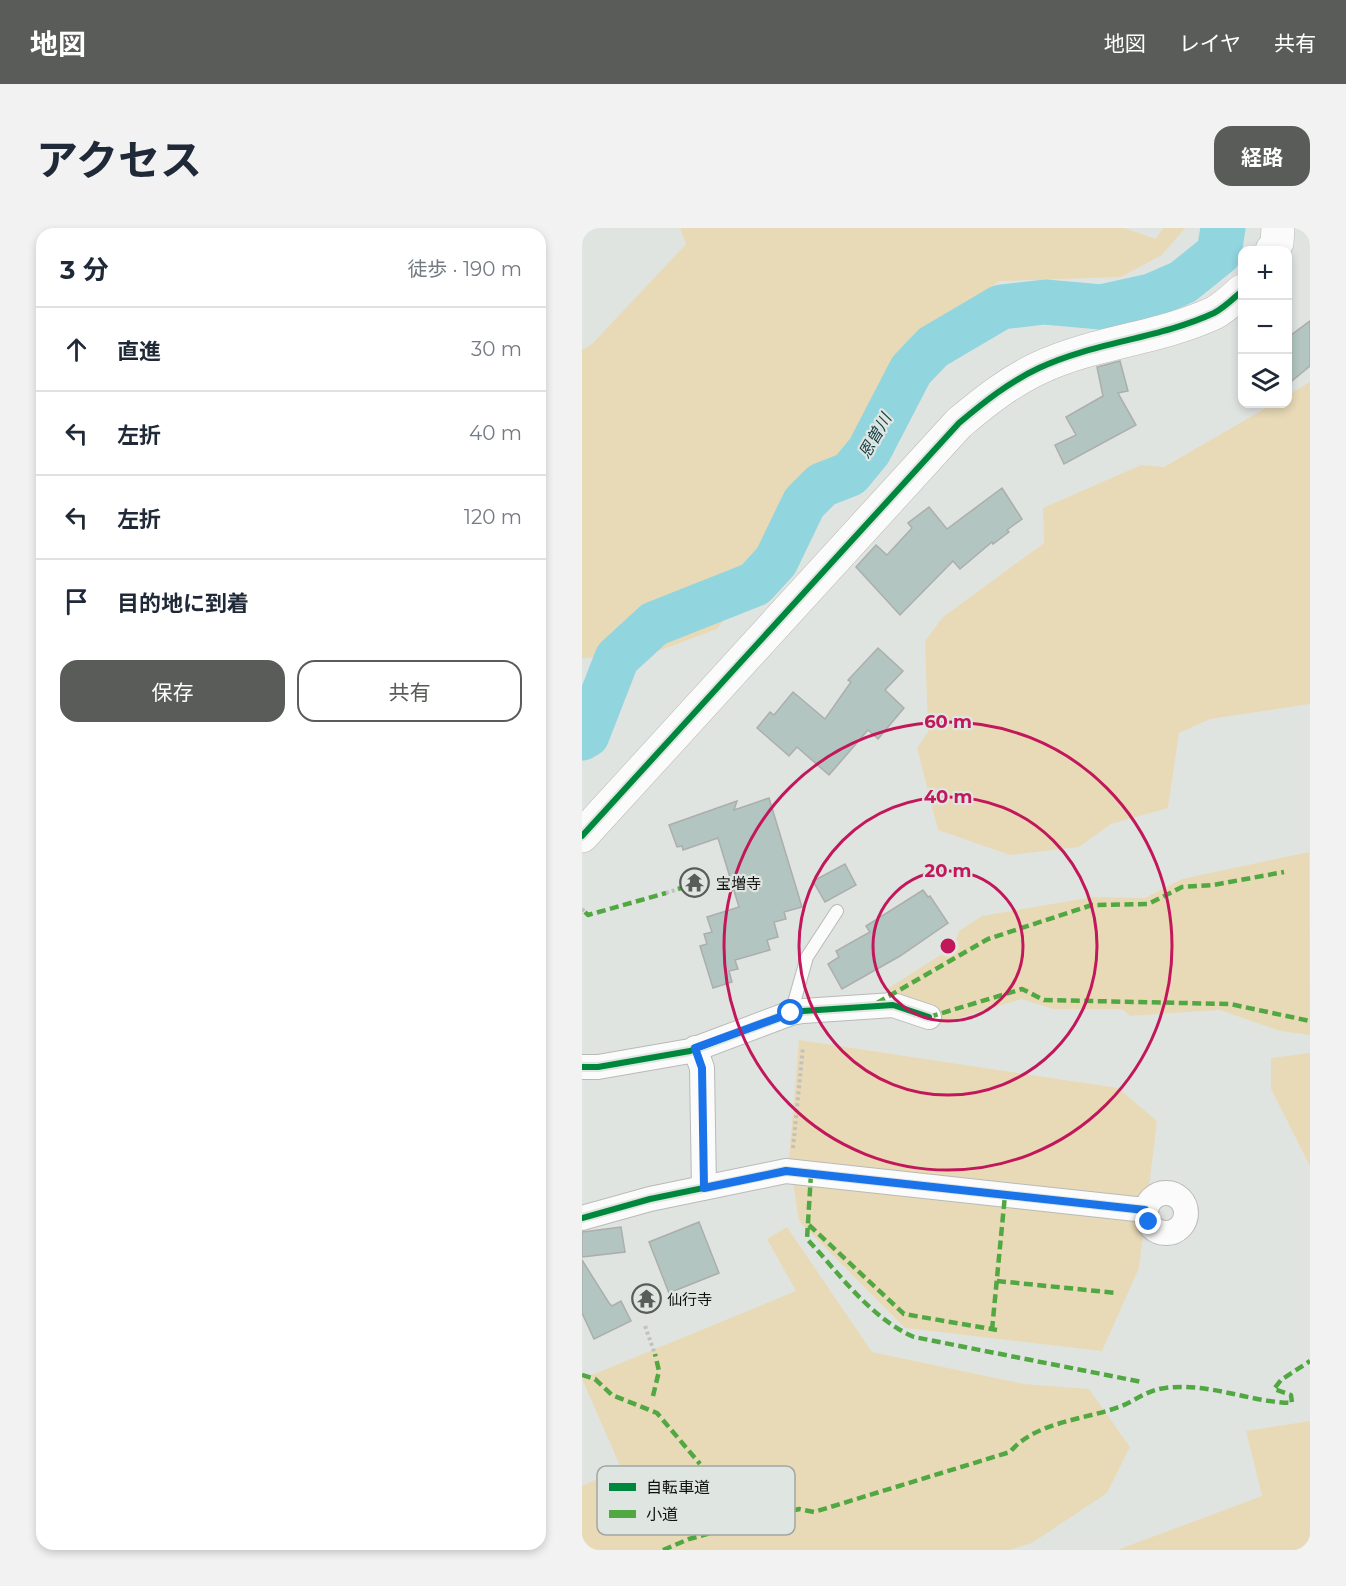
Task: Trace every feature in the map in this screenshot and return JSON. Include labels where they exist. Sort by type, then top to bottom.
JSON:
[{"type":"street","points":[[1274,246],[1278,228]]},
{"type":"street","points":[[582,836],[959,423],[990,398],[1039,368],[1088,351],[1176,327],[1216,312],[1238,294]]},
{"type":"street","points":[[582,1067],[690,1051],[791,1013],[893,1005],[929,1017]]},
{"type":"street","points":[[695,1048],[702,1068],[704,1188]]},
{"type":"street","points":[[582,1218],[704,1188],[790,1172],[1145,1210]]},
{"type":"lane","points":[[791,1013],[807,957],[837,911]]},
{"type":"path","points":[[666,893],[678,889]]},
{"type":"path","points":[[790,1172],[803,1047]]},
{"type":"path","points":[[645,1326],[655,1354]]},
{"type":"shaded area","points":[[680,228],[1124,228],[1156,239],[1163,228],[1185,228],[1162,255],[1121,277],[999,281],[910,349],[877,422],[717,629],[645,656],[582,658],[582,350],[592,344],[686,244]]},
{"type":"shaded area","points":[[1310,382],[1310,704],[1210,719],[1179,733],[1168,808],[1111,824],[1079,847],[1010,855],[938,830],[917,748],[928,732],[925,641],[943,617],[1044,543],[1043,508],[1141,465],[1164,467],[1266,408],[1292,408],[1292,393]]},
{"type":"shaded area","points":[[1309,852],[1310,1035],[1280,1031],[1220,1010],[1130,1016],[1122,1009],[1053,1009],[1021,999],[943,1023],[892,1002],[887,989],[953,947],[959,931],[982,916],[1092,897],[1145,898],[1182,879]]},
{"type":"shaded area","points":[[799,1040],[1118,1088],[1157,1121],[1139,1268],[1102,1351],[905,1328],[799,1221],[789,1158]]},
{"type":"shaded area","points":[[1310,1053],[1310,1166],[1271,1089],[1271,1058]]},
{"type":"shaded area","points":[[787,1227],[872,1352],[1024,1384],[1089,1389],[1130,1447],[1107,1493],[1032,1543],[1009,1550],[582,1550],[582,1486],[597,1479],[597,1535],[795,1535],[795,1466],[620,1466],[582,1379],[796,1291],[767,1239]]},
{"type":"shaded area","points":[[1310,1421],[1310,1550],[1117,1550],[1262,1496],[1246,1431]]},
{"type":"building","points":[[1310,321],[1310,366],[1292,381],[1292,354],[1292,334]]},
{"type":"building","points":[[1120,361],[1128,391],[1118,393],[1136,425],[1064,464],[1055,445],[1076,435],[1066,417],[1103,396],[1097,367]]},
{"type":"building","points":[[1002,488],[1022,519],[1007,530],[1009,532],[993,544],[992,542],[960,569],[953,561],[900,615],[856,567],[876,545],[887,555],[912,528],[908,523],[929,507],[947,529]]},
{"type":"building","points":[[878,648],[903,671],[885,690],[904,708],[878,739],[868,730],[829,775],[797,747],[789,756],[757,728],[770,712],[774,715],[793,692],[825,719],[851,682],[848,680]]},
{"type":"building","points":[[769,798],[802,907],[784,912],[786,919],[774,922],[778,937],[767,940],[770,950],[735,960],[738,969],[729,971],[732,982],[713,988],[700,946],[707,944],[704,934],[712,932],[707,917],[739,907],[718,838],[683,850],[682,846],[677,847],[669,825],[737,801],[734,810]]},
{"type":"building","points":[[845,864],[856,885],[825,902],[813,881]]},
{"type":"building","points":[[923,890],[928,897],[930,896],[948,923],[900,956],[842,989],[828,964],[839,957],[836,951],[870,932],[866,926]]},
{"type":"building","points":[[699,1222],[719,1273],[669,1293],[649,1242]]},
{"type":"building","points":[[621,1227],[625,1252],[582,1257],[582,1232]]},
{"type":"building","points":[[582,1260],[609,1303],[612,1306],[621,1301],[631,1321],[594,1339],[582,1313]]},
{"type":"waterway","name":"恩曽川","points":[[582,738],[587,735],[617,658],[654,624],[755,584],[776,561],[804,503],[822,485],[850,474],[869,451],[911,370],[933,347],[1001,307],[1045,302],[1101,307],[1151,296],[1183,282],[1219,253],[1223,228]]},
{"type":"marked path","points":[[877,1003],[988,939],[1092,905],[1148,904],[1182,887],[1213,885],[1284,872]]},
{"type":"marked path","points":[[678,889],[707,880]]},
{"type":"marked path","points":[[585,912],[588,915],[666,893]]},
{"type":"marked path","points":[[929,1017],[1022,989],[1044,1000],[1230,1004],[1310,1021]]},
{"type":"marked path","points":[[811,1174],[807,1239],[869,1307],[898,1329],[914,1337],[1142,1382]]},
{"type":"marked path","points":[[992,1330],[1005,1195]]},
{"type":"marked path","points":[[809,1225],[904,1314],[997,1330]]},
{"type":"marked path","points":[[997,1281],[1117,1293]]},
{"type":"marked path","points":[[653,1396],[659,1371],[655,1354]]},
{"type":"marked path","points":[[795,1510],[814,1512],[1010,1452],[1020,1442],[1046,1428],[1119,1407],[1159,1389],[1197,1388],[1292,1403],[1291,1395],[1274,1389],[1281,1380],[1310,1361]]},
{"type":"marked path","points":[[582,1375],[595,1379],[612,1395],[657,1413],[700,1464]]},
{"type":"marked path","points":[[663,1550],[704,1535]]},
{"type":"cycle path","points":[[582,836],[968,415],[1007,386],[1039,368],[1082,352],[1193,322],[1218,311],[1238,295]]},
{"type":"cycle path","points":[[582,1067],[598,1067],[690,1051],[791,1013],[803,1011],[893,1005],[929,1017]]},
{"type":"cycle path","points":[[582,1218],[650,1199],[786,1171],[1145,1210]]},
{"type":"place","name":"宝増寺","points":[[695,883]]},
{"type":"place","name":"仙行寺","points":[[646,1299]]},
{"type":"route","points":[[791,1013],[695,1048],[702,1068],[704,1188],[786,1171],[1145,1210],[1149,1222]]}]
